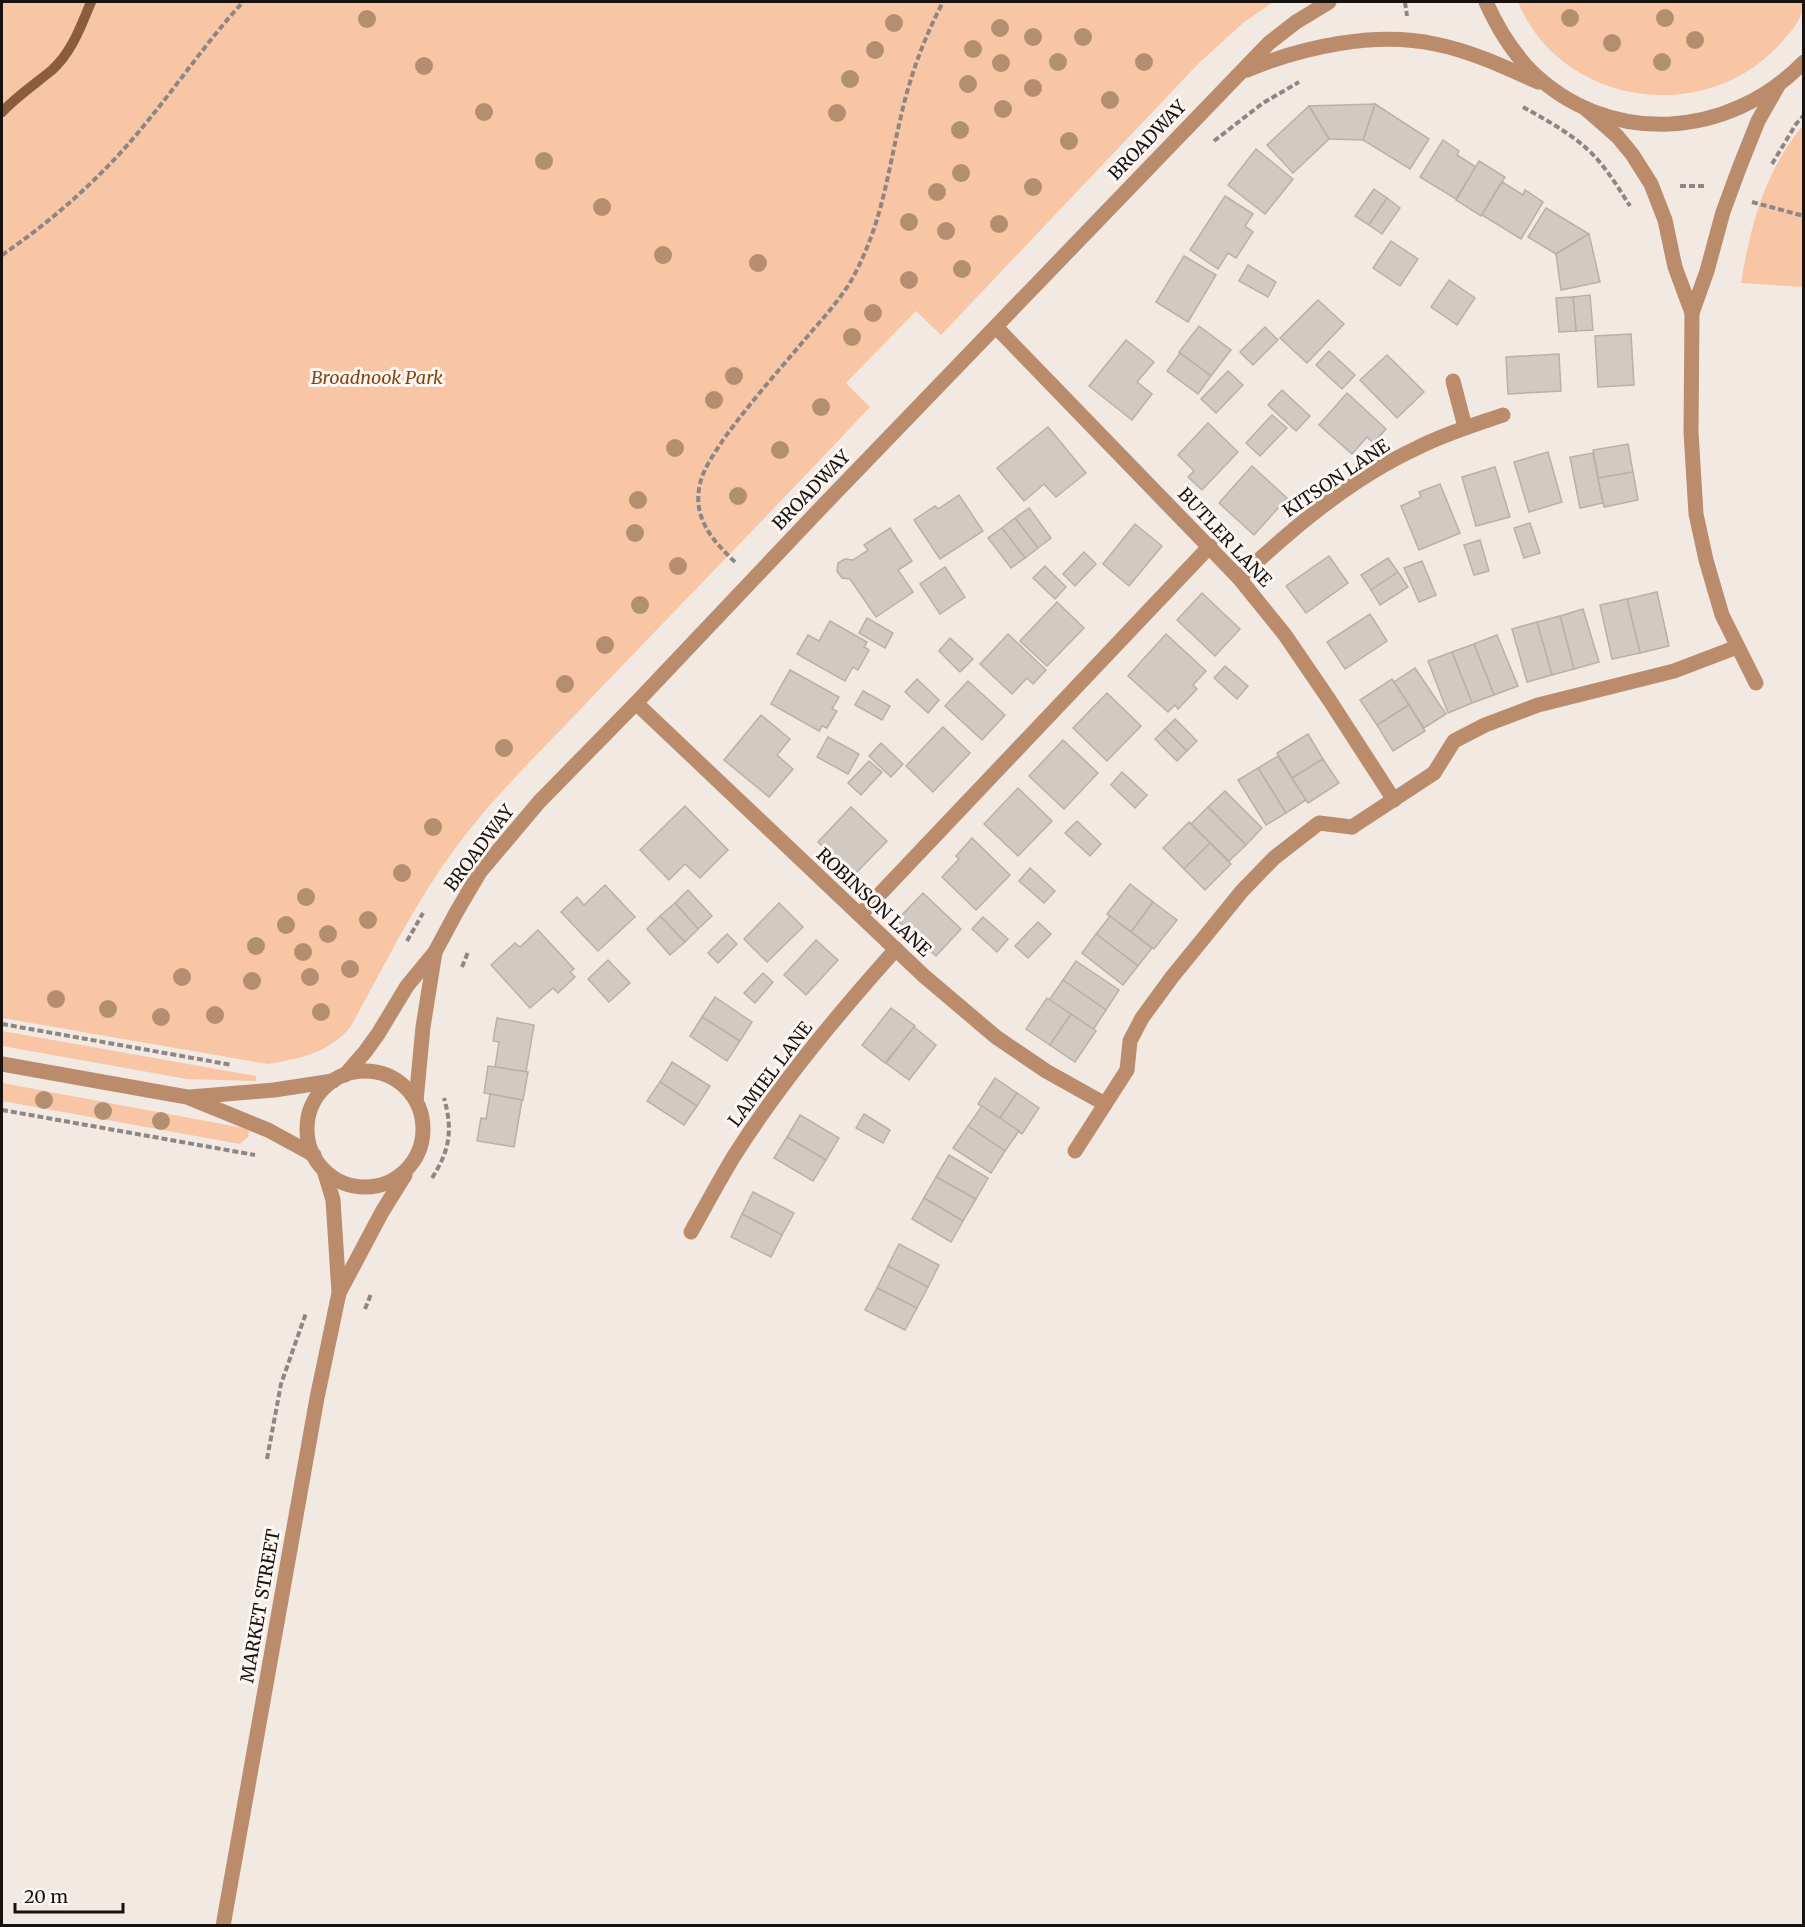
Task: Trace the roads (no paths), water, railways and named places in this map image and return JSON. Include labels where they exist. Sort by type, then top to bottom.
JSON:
[{"type":"street","name":"BROADWAY","points":[[339,1078],[365,1052],[406,986],[435,952],[480,872],[539,802],[1238,74],[1269,43],[1296,22],[1329,2]]},
{"type":"street","points":[[1486,2],[1496,24],[1512,49],[1531,70],[1553,89],[1583,107],[1617,136],[1638,163],[1657,197],[1668,231],[1675,267],[1692,313]]},
{"type":"street","name":"BROADWAY","points":[[1238,74],[1304,50],[1354,42],[1403,40],[1459,50],[1553,89]]},
{"type":"street","points":[[1583,107],[1633,122],[1684,123],[1710,118],[1735,111],[1758,99],[1803,62]]},
{"type":"street","points":[[1756,683],[1722,615],[1696,514],[1690,432],[1692,313],[1707,271],[1729,194],[1758,121],[1779,84]]},
{"type":"street","name":"BUTLER LANE","points":[[996,327],[1239,578],[1285,635],[1394,800]]},
{"type":"street","points":[[1453,381],[1466,428]]},
{"type":"street","name":"KITSON LANE","points":[[1239,578],[1294,529],[1342,493],[1401,456],[1503,415]]},
{"type":"street","points":[[860,915],[1210,546]]},
{"type":"street","points":[[1075,1151],[1127,1070],[1130,1041],[1142,1018],[1172,977],[1242,891],[1274,858],[1319,823],[1352,827],[1434,773],[1454,741],[1485,725],[1538,705],[1674,671],[1737,647]]},
{"type":"street","name":"ROBINSON LANE","points":[[636,703],[924,976],[996,1037],[1046,1071],[1105,1104]]},
{"type":"street","name":"LAMIEL LANE","points":[[691,1232],[734,1156],[779,1092],[862,987],[896,949]]},
{"type":"street","name":"BROADWAY","points":[[416,1101],[423,1027],[435,952]]},
{"type":"street","points":[[2,1064],[187,1097],[268,1130],[314,1155]]},
{"type":"street","points":[[187,1097],[274,1090],[372,1071],[389,1076],[405,1086],[416,1101],[423,1118],[423,1136],[418,1154],[408,1169],[389,1182],[366,1188],[336,1180],[324,1170],[314,1155],[308,1138],[308,1120],[313,1103],[339,1078]]},
{"type":"street","name":"MARKET STREET","points":[[339,1293],[382,1212],[408,1169]]},
{"type":"street","name":"MARKET STREET","points":[[223,1926],[317,1398],[339,1293],[333,1200],[324,1170]]},
{"type":"waterway","points":[[2,112],[59,63],[75,38],[91,2]]},
{"type":"park label","name":"Broadnook Park","points":[[377,377]]}]
